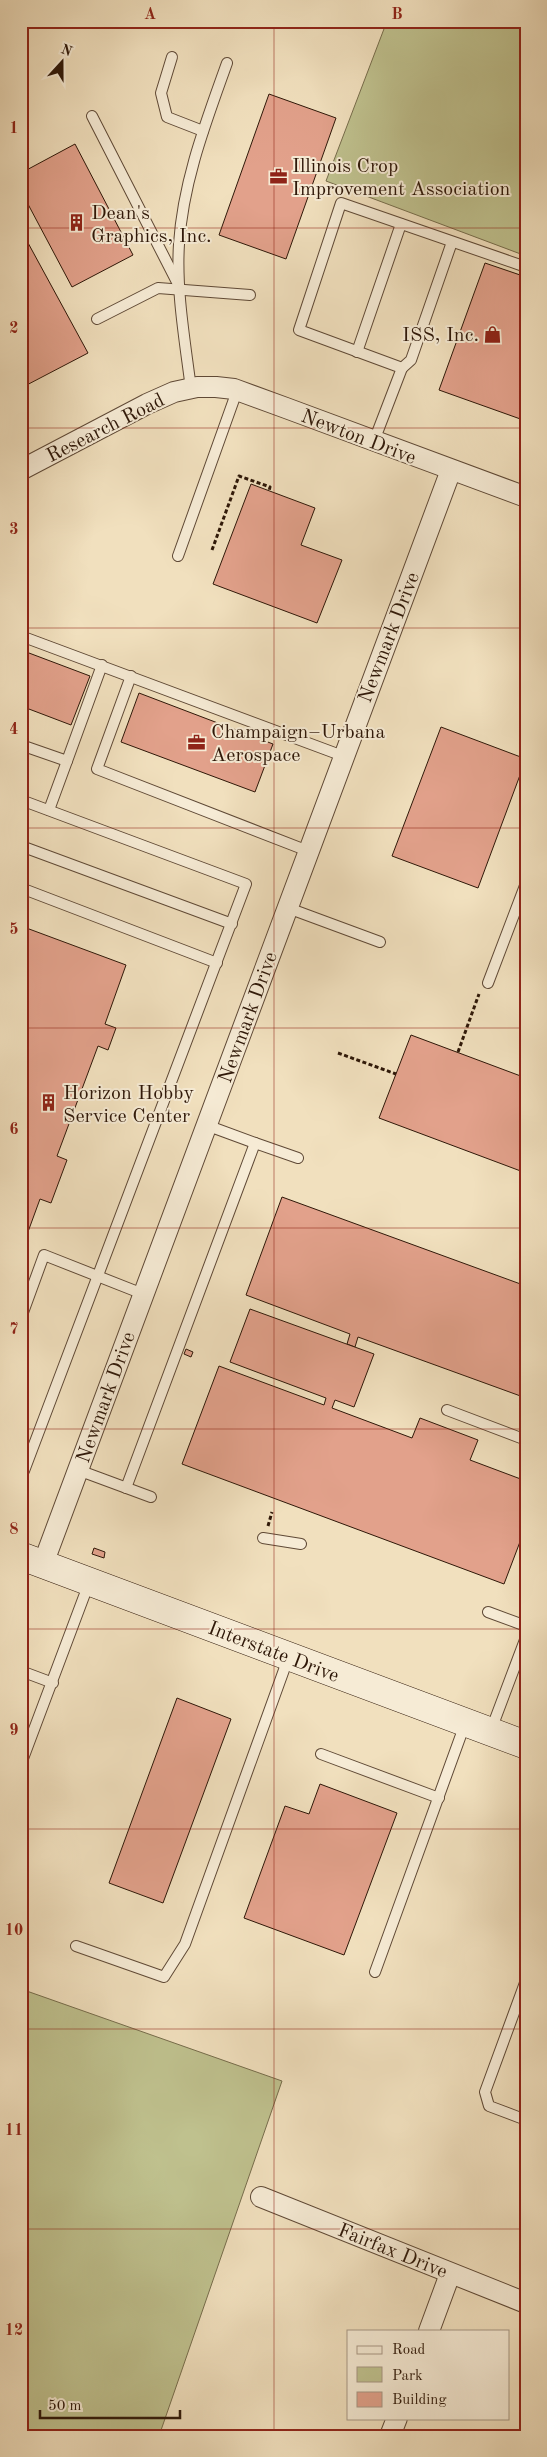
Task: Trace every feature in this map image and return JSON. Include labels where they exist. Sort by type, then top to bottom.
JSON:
[{"type":"main road","name":"Interstate Drive","points":[[32,1560],[526,1746]]},
{"type":"street","name":"Newton Drive","points":[[191,388],[216,387],[237,391],[526,497]]},
{"type":"street","name":"Research Road","points":[[21,470],[147,404],[174,392],[191,388]]},
{"type":"street","name":"Newmark Drive","points":[[32,1560],[78,1470],[450,470]]},
{"type":"street","name":"Fairfax Drive","points":[[261,2197],[526,2303]]},
{"type":"street","points":[[429,2330],[450,2274]]},
{"type":"street","points":[[390,2436],[396,2420]]},
{"type":"lane","points":[[172,57],[160,92],[168,116],[203,131]]},
{"type":"lane","points":[[191,388],[180,289],[179,244],[185,200],[203,131],[227,63]]},
{"type":"lane","points":[[92,116],[180,289]]},
{"type":"lane","points":[[402,369],[299,330],[341,203],[526,267]]},
{"type":"lane","points":[[357,352],[401,224]]},
{"type":"lane","points":[[374,441],[402,369],[411,360],[452,242]]},
{"type":"lane","points":[[97,319],[158,288],[250,295]]},
{"type":"lane","points":[[178,556],[237,391]]},
{"type":"lane","points":[[21,636],[343,756]]},
{"type":"lane","points":[[49,810],[102,665]]},
{"type":"lane","points":[[131,676],[97,769],[308,851]]},
{"type":"lane","points":[[21,745],[67,762]]},
{"type":"lane","points":[[21,800],[246,884],[24,1471],[21,1470]]},
{"type":"lane","points":[[21,846],[232,924]]},
{"type":"lane","points":[[485,986],[526,883]]},
{"type":"lane","points":[[21,888],[217,963]]},
{"type":"lane","points":[[288,908],[380,942]]},
{"type":"lane","points":[[206,1125],[298,1158]]},
{"type":"lane","points":[[126,1488],[255,1143]]},
{"type":"lane","points":[[21,1318],[44,1255],[143,1294]]},
{"type":"lane","points":[[447,1410],[526,1440]]},
{"type":"lane","points":[[78,1470],[151,1498]]},
{"type":"lane","points":[[263,1538],[301,1544]]},
{"type":"lane","points":[[21,1764],[53,1683],[89,1582]]},
{"type":"lane","points":[[526,1605],[526,1610]]},
{"type":"lane","points":[[488,1612],[526,1626]]},
{"type":"lane","points":[[376,1972],[439,1798],[526,1637]]},
{"type":"lane","points":[[76,1946],[164,1977],[184,1944],[289,1656]]},
{"type":"lane","points":[[21,1671],[53,1683]]},
{"type":"lane","points":[[321,1754],[439,1798]]},
{"type":"lane","points":[[526,1980],[485,2092],[489,2106],[526,2120]]},
{"type":"path","points":[[212,550],[239,476],[270,487],[269,491]]},
{"type":"path","points":[[458,1052],[485,986]]},
{"type":"path","points":[[338,1053],[396,1074]]},
{"type":"green space","points":[[387,21],[526,21],[526,256],[326,181]]},
{"type":"green space","points":[[21,1989],[282,2081],[159,2436],[21,2436]]},
{"type":"building","name":"Illinois Crop Improvement Association","points":[[269,94],[336,118],[286,259],[219,235]]},
{"type":"building","name":"Dean's Graphics, Inc.","points":[[75,144],[133,255],[72,287],[21,191],[21,173]]},
{"type":"building","points":[[21,230],[88,353],[21,388]]},
{"type":"building","name":"ISS, Inc.","points":[[485,263],[526,277],[526,421],[439,390]]},
{"type":"building","points":[[251,484],[315,508],[301,545],[342,560],[317,623],[213,584]]},
{"type":"building","points":[[21,650],[90,676],[71,725],[21,706]]},
{"type":"building","name":"Champaign–Urbana Aerospace","points":[[139,693],[273,744],[255,792],[121,742]]},
{"type":"building","points":[[441,727],[526,759],[478,888],[392,856]]},
{"type":"building","name":"Horizon Hobby Service Center","points":[[21,926],[126,965],[105,1024],[116,1028],[108,1050],[98,1046],[57,1156],[67,1160],[51,1203],[40,1199],[21,1251]]},
{"type":"building","points":[[411,1035],[526,1078],[526,1173],[379,1118]]},
{"type":"building","points":[[282,1197],[526,1286],[526,1398],[358,1337],[355,1347],[347,1344],[350,1334],[246,1295]]},
{"type":"building","points":[[250,1309],[374,1354],[354,1407],[335,1400],[332,1408],[412,1438],[420,1418],[478,1440],[470,1460],[526,1481],[526,1526],[504,1584],[182,1464],[219,1366],[324,1405],[326,1398],[230,1362]]},
{"type":"building","points":[[186,1349],[193,1352],[191,1357],[184,1354]]},
{"type":"building","points":[[94,1548],[105,1552],[104,1558],[92,1554]]},
{"type":"building","points":[[177,1698],[231,1719],[163,1903],[109,1883]]},
{"type":"building","points":[[320,1784],[397,1813],[344,1955],[244,1918],[285,1806],[309,1814]]},
{"type":"place","name":"Illinois Crop Improvement Association","points":[[278,176]]},
{"type":"place","name":"Dean's Graphics, Inc.","points":[[77,223]]},
{"type":"place","name":"ISS, Inc.","points":[[493,334]]},
{"type":"place","name":"Champaign–Urbana Aerospace","points":[[197,743]]},
{"type":"place","name":"Horizon Hobby Service Center","points":[[49,1103]]}]
